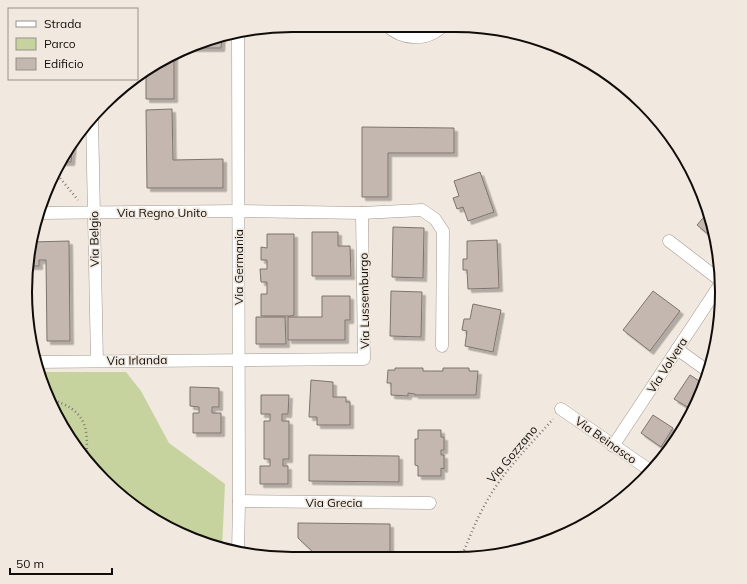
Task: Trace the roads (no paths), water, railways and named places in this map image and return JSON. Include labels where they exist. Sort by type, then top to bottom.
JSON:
[{"type":"street","points":[[395,32],[406,37],[418,38],[428,36],[434,32]]},
{"type":"street","name":"Via Germania","points":[[238,38],[238,546]]},
{"type":"street","name":"Via Belgio","points":[[92,127],[97,360]]},
{"type":"street","points":[[238,211],[362,213],[422,210],[435,219],[443,231],[442,346]]},
{"type":"street","name":"Via Regno Unito","points":[[45,213],[238,211]]},
{"type":"street","name":"Via Lussemburgo","points":[[239,359],[364,359],[362,213]]},
{"type":"street","points":[[669,240],[714,276]]},
{"type":"street","name":"Via Volvera","points":[[613,446],[715,291]]},
{"type":"street","points":[[677,350],[703,368]]},
{"type":"street","name":"Via Irlanda","points":[[42,362],[239,359]]},
{"type":"street","name":"Via Beinasco","points":[[562,409],[646,468]]},
{"type":"street","name":"Via Grecia","points":[[239,502],[430,503]]}]
